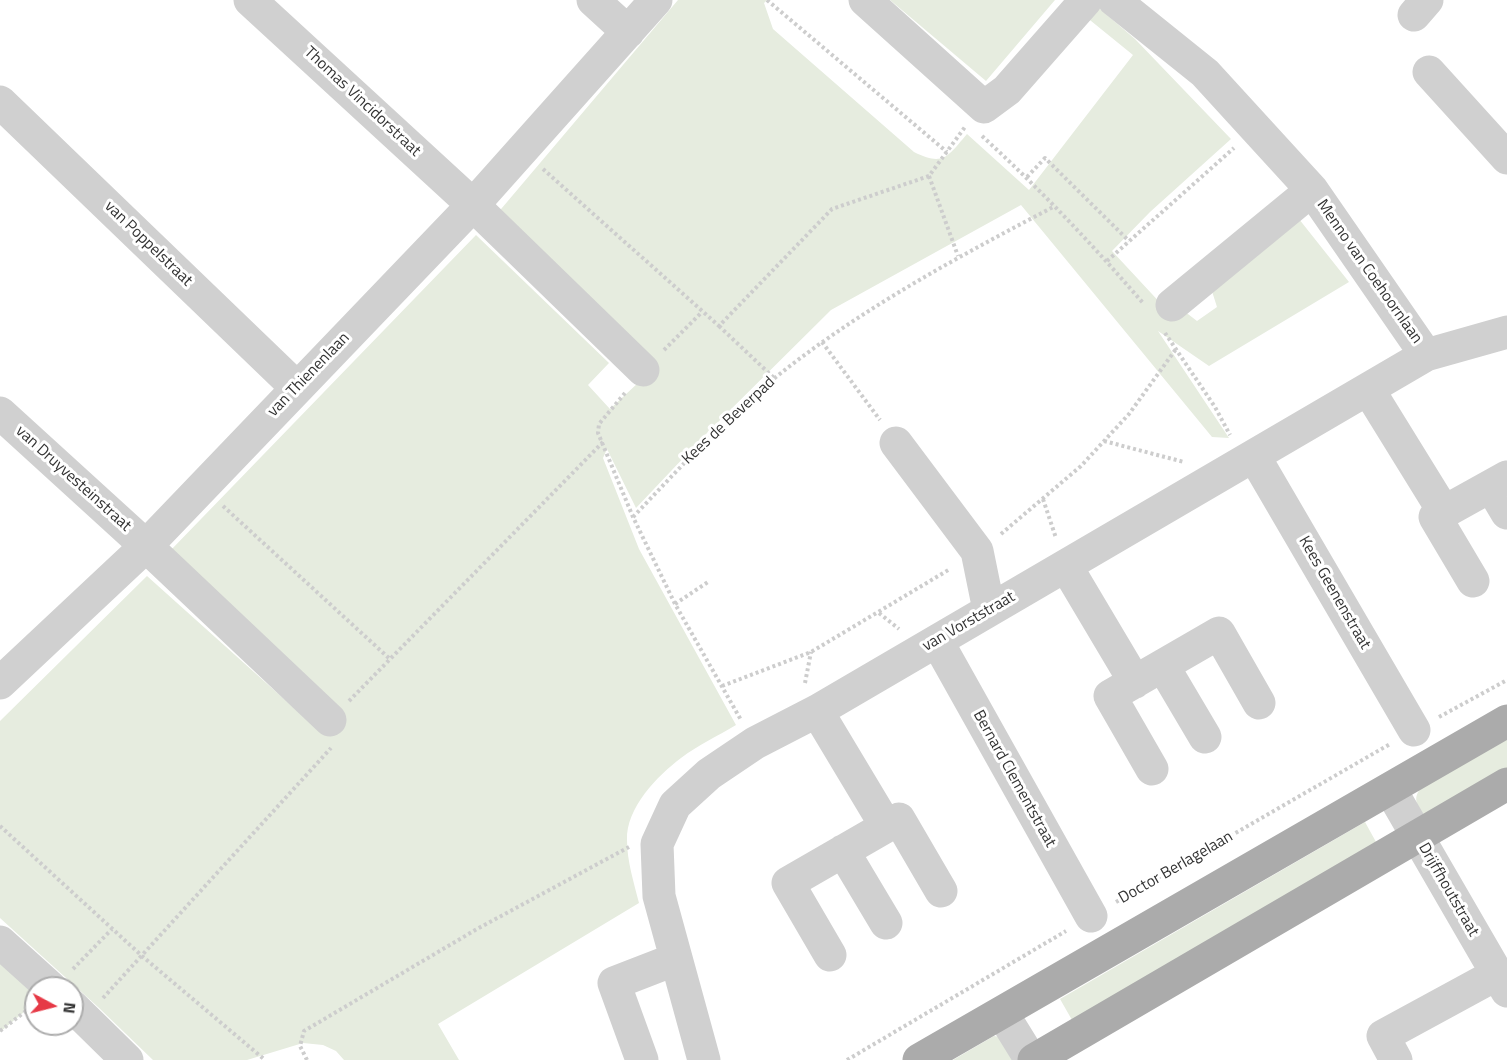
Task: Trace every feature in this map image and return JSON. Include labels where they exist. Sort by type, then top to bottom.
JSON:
[{"type":"main road","points":[[919,1060],[1507,721]]},
{"type":"main road","points":[[1033,1060],[1507,784]]},
{"type":"street","name":"Thomas Vincidorstraat","points":[[250,0],[473,205]]},
{"type":"street","points":[[593,0],[628,32]]},
{"type":"street","name":"van Thienenlaan","points":[[0,683],[146,546],[473,205],[656,0]]},
{"type":"street","points":[[865,0],[976,115],[1006,90],[1086,0]]},
{"type":"street","name":"Menno van Coehoornlaan","points":[[1114,0],[1205,72],[1312,190],[1426,355]]},
{"type":"street","points":[[1429,72],[1507,158]]},
{"type":"street","name":"van Poppelstraat","points":[[0,102],[296,387]]},
{"type":"street","name":"Menno van Coehoornlaan","points":[[1160,313],[1312,190]]},
{"type":"street","points":[[473,205],[644,370]]},
{"type":"street","name":"van Vorststraat","points":[[704,1060],[659,896],[657,844],[675,805],[709,774],[755,743],[817,711],[1426,355],[1507,332]]},
{"type":"street","points":[[1368,389],[1444,512]]},
{"type":"street","name":"van Druyvesteinstraat","points":[[0,413],[146,546]]},
{"type":"street","points":[[896,442],[976,551],[989,610]]},
{"type":"street","name":"Kees Geenenstraat","points":[[1241,463],[1414,730]]},
{"type":"street","points":[[1473,581],[1435,517],[1499,481],[1507,513]]},
{"type":"street","points":[[146,546],[330,720]]},
{"type":"street","points":[[1066,566],[1135,682]]},
{"type":"street","points":[[1152,769],[1110,696],[1219,633],[1259,703]]},
{"type":"street","name":"Bernard Clementstraat","points":[[937,641],[1091,916]]},
{"type":"street","points":[[1163,666],[1205,737]]},
{"type":"street","points":[[817,711],[886,826]]},
{"type":"street","name":"Drijffhoutstraat","points":[[1390,789],[1502,982]]},
{"type":"street","points":[[830,954],[788,883],[886,826],[899,819],[941,891]]},
{"type":"street","points":[[843,851],[886,922]]},
{"type":"street","points":[[0,942],[55,976]]},
{"type":"street","points":[[642,1060],[614,983],[676,958]]},
{"type":"street","points":[[1396,1060],[1383,1036],[1502,982]]},
{"type":"street","points":[[1002,1013],[1033,1060]]},
{"type":"street","points":[[84,1018],[127,1060]]},
{"type":"path","points":[[767,0],[947,152]]},
{"type":"path","points":[[719,326],[832,209],[929,176],[976,115],[1027,177],[1160,313],[1215,407],[1241,463]]},
{"type":"path","points":[[1107,261],[1256,128]]},
{"type":"path","points":[[523,151],[774,378]]},
{"type":"path","points":[[1027,177],[1045,158],[1129,241]]},
{"type":"path","points":[[929,176],[958,256]]},
{"type":"path","name":"Kees de Beverpad","points":[[633,517],[713,432],[774,378],[822,342],[889,297],[958,256],[1055,206]]},
{"type":"path","points":[[702,312],[644,370],[599,424],[598,433],[633,517],[675,604],[755,743]]},
{"type":"path","points":[[822,342],[896,442]]},
{"type":"path","points":[[1104,441],[1241,463]]},
{"type":"path","points":[[202,486],[390,660]]},
{"type":"path","points":[[1042,499],[1066,566]]},
{"type":"path","points":[[675,604],[708,582]]},
{"type":"path","name":"Doctor Berlagelaan","points":[[847,1060],[1414,730],[1507,680]]},
{"type":"path","points":[[0,826],[112,929],[265,1060]]},
{"type":"path","points":[[307,1060],[300,1046],[304,1030],[477,929],[664,828]]},
{"type":"path","points":[[65,976],[112,929]]},
{"type":"path","points":[[0,1031],[24,1012]]},
{"type":"shaded area","points":[[678,0],[767,0],[764,3],[773,29],[914,152],[932,159],[945,157],[967,134],[1029,190],[1133,55],[1080,12],[1100,9],[1135,39],[1231,139],[1150,212],[1112,251],[1165,308],[1175,304],[1197,321],[1217,307],[1210,285],[1295,214],[1349,282],[1209,366],[1158,331],[1229,438],[1212,437],[1021,205],[831,310],[706,434],[636,508],[607,449],[603,458],[639,549],[736,725],[694,749],[672,765],[653,783],[637,805],[628,828],[627,848],[639,903],[438,1024],[459,1060],[344,1060],[336,1051],[323,1045],[303,1043],[247,1060],[153,1060],[84,994],[84,976],[64,976],[0,918],[0,721],[147,576],[313,725],[170,551],[476,235],[609,363],[588,385],[610,409],[653,369],[496,215]]},
{"type":"shaded area","points":[[890,0],[1055,0],[986,81]]},
{"type":"shaded area","points":[[1507,738],[1507,778],[1433,816],[1422,814],[1416,799],[1420,789]]},
{"type":"shaded area","points":[[1365,822],[1381,851],[1076,1027],[1060,999]]},
{"type":"shaded area","points":[[0,952],[24,976],[24,1012],[0,1032]]},
{"type":"shaded area","points":[[994,1036],[1000,1037],[1014,1060],[953,1060]]}]
